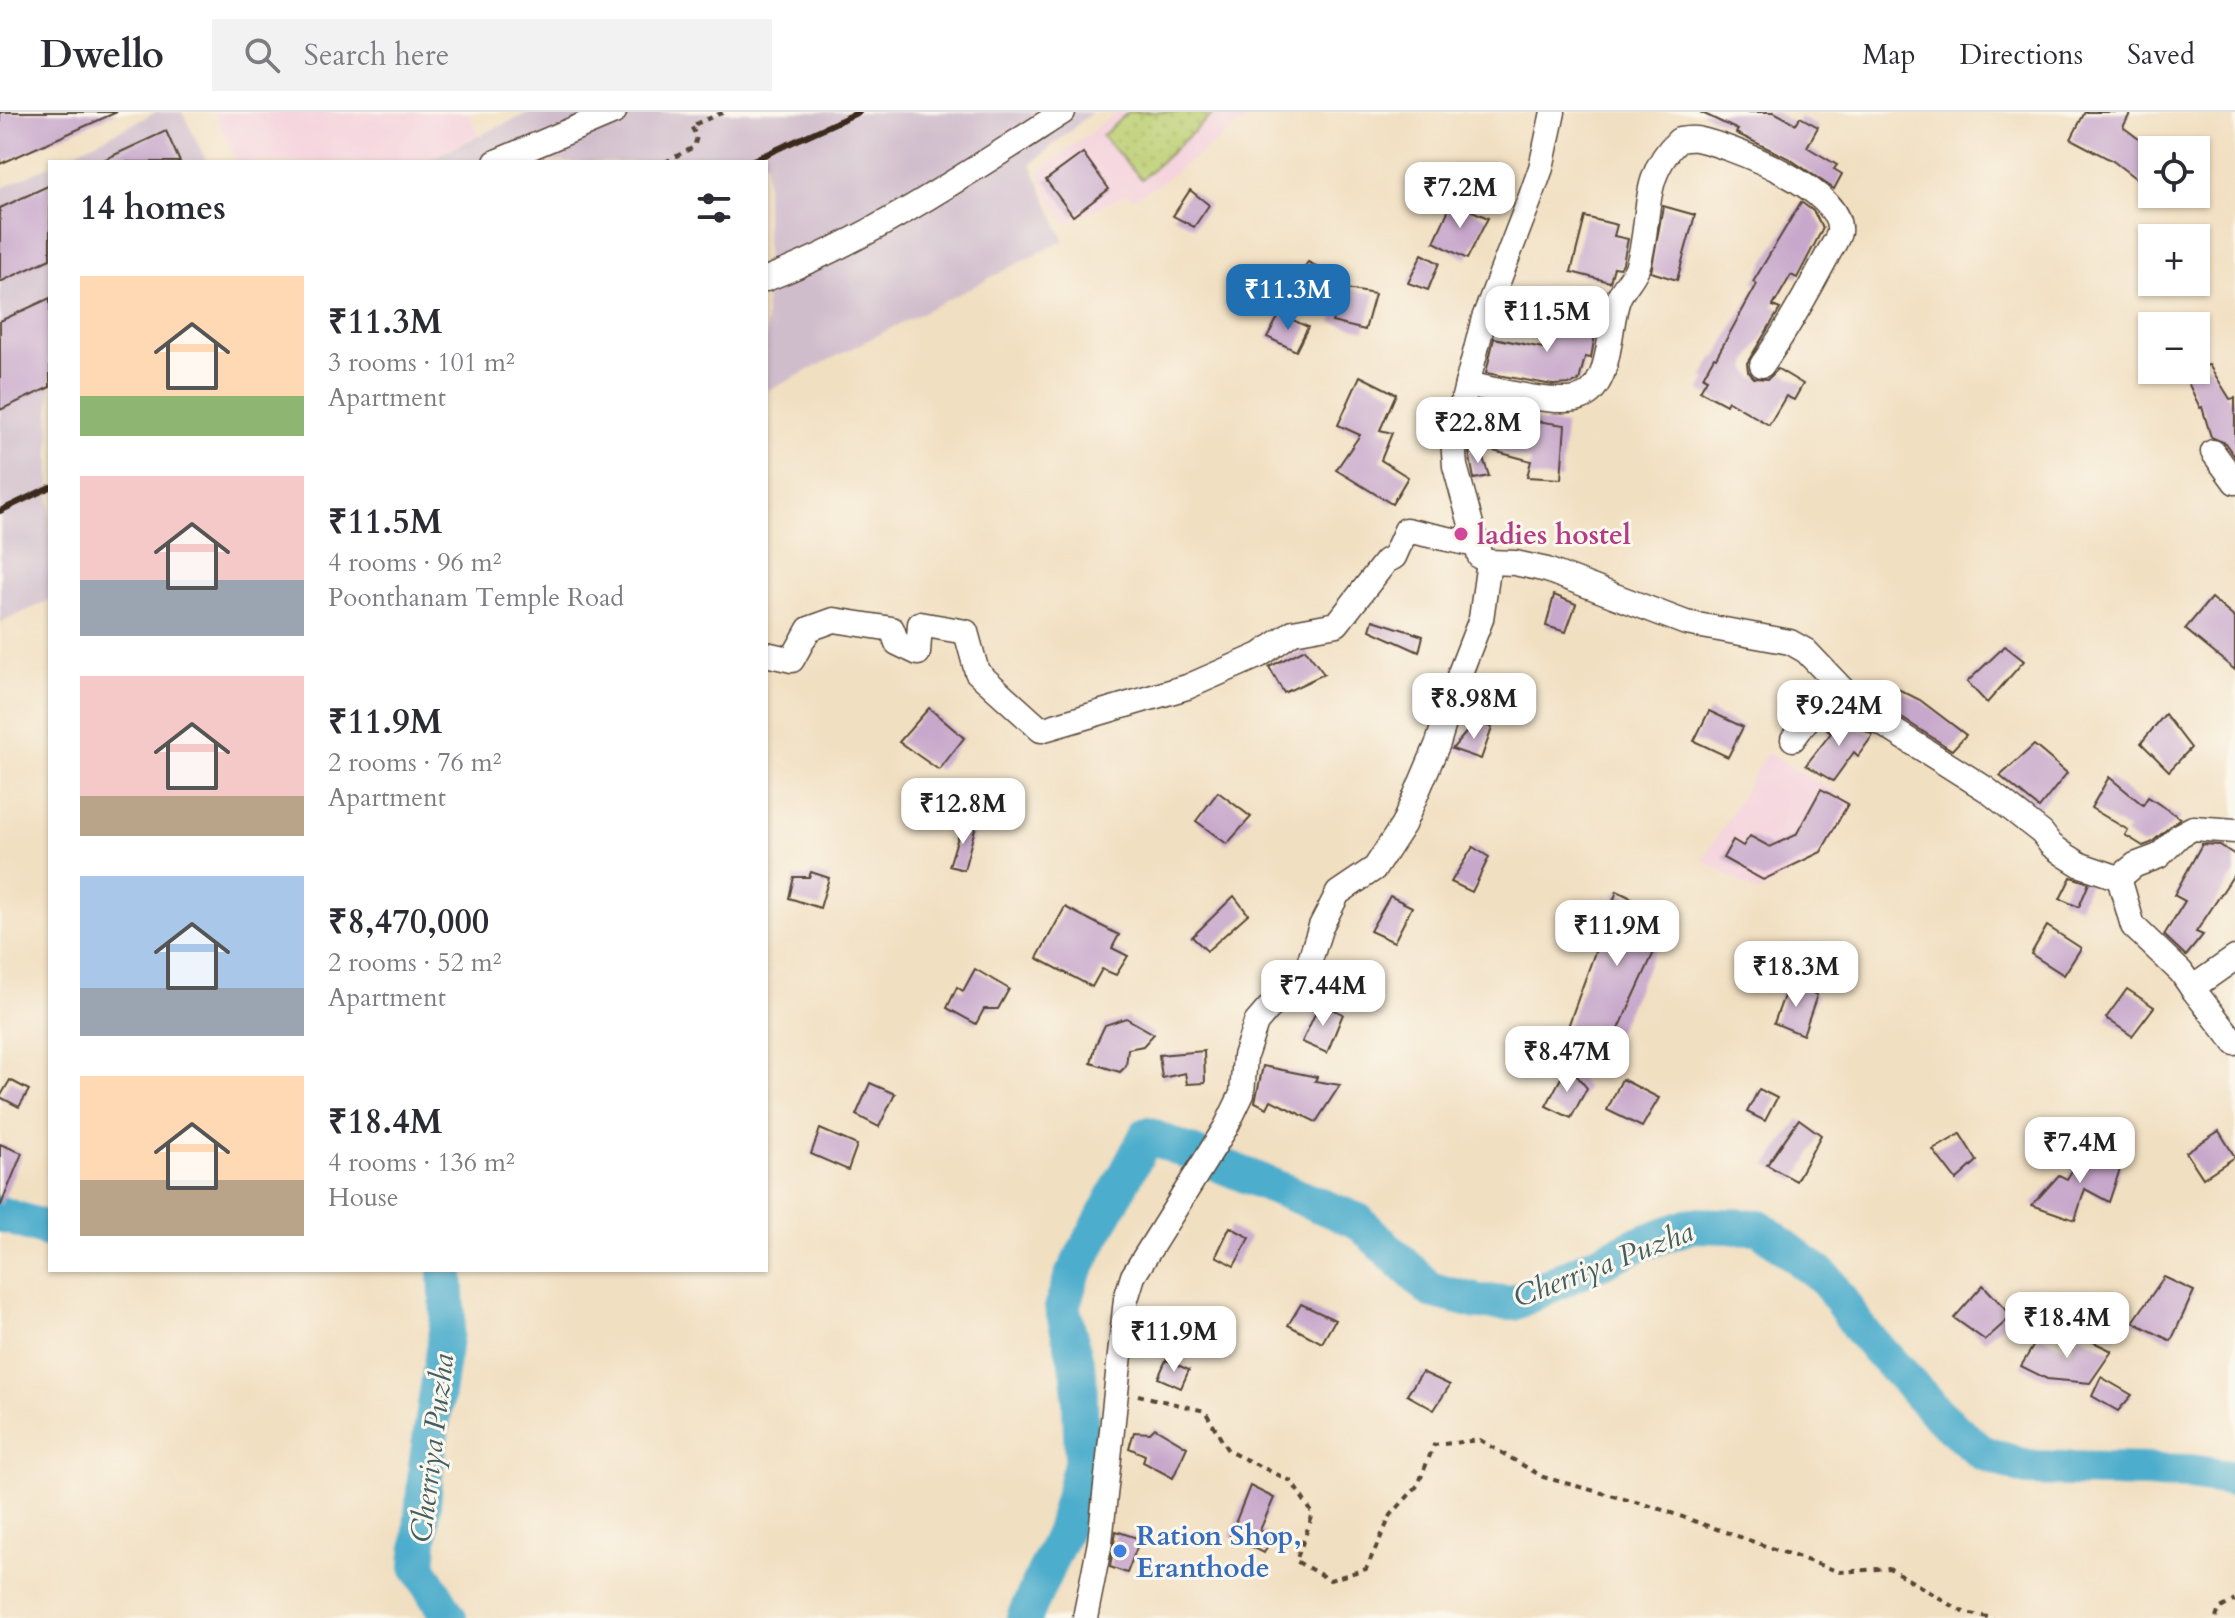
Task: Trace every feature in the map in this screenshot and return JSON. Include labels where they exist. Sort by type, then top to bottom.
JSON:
[{"type":"street","points":[[501,160],[614,112]]},
{"type":"street","points":[[768,278],[836,250],[954,182],[1063,112]]},
{"type":"street","points":[[1085,1618],[1100,1542],[1126,1299],[1133,1276],[1226,1127],[1242,1094],[1245,1056],[1256,1023],[1292,989],[1309,963],[1321,926],[1338,893],[1375,868],[1403,825],[1438,743],[1481,619],[1482,554],[1455,466],[1453,440],[1484,318],[1541,168],[1553,112]]},
{"type":"street","points":[[1467,384],[1560,399],[1578,399],[1590,392],[1608,359],[1619,297],[1638,268],[1645,211],[1659,164],[1679,140],[1694,138],[1795,178],[1834,213],[1839,233],[1762,365]]},
{"type":"street","points":[[2213,452],[2235,482]]},
{"type":"street","points":[[768,654],[792,660],[809,629],[834,620],[892,629],[897,643],[918,653],[920,624],[966,632],[977,672],[1041,730],[1187,687],[1260,655],[1293,632],[1337,624],[1386,561],[1394,557],[1406,530],[1547,570],[1686,623],[1790,642],[1806,651],[1864,712],[1986,789],[2065,855],[2081,865],[2119,878]]},
{"type":"street","points":[[1793,739],[1835,682]]},
{"type":"street","points":[[2119,878],[2135,865],[2159,856],[2180,835],[2193,828],[2235,831]]},
{"type":"street","points":[[2119,878],[2133,926],[2181,972],[2235,1043]]},
{"type":"street","points":[[2192,988],[2235,958]]},
{"type":"path","points":[[669,160],[694,147],[697,137],[691,126],[724,112]]},
{"type":"path","points":[[1115,1391],[1205,1411],[1228,1451],[1291,1481],[1313,1514],[1296,1561],[1330,1580],[1366,1569],[1391,1515],[1418,1485],[1434,1445],[1480,1440],[1543,1477],[1654,1507],[1840,1572],[1889,1568],[1965,1613],[1994,1618]]},
{"type":"path","points":[[2216,1618],[2219,1609],[2235,1600]]},
{"type":"shaded area","points":[[157,112],[182,112],[206,160],[59,160]]},
{"type":"shaded area","points":[[214,112],[469,112],[479,135],[423,160],[236,160]]},
{"type":"shaded area","points":[[531,112],[1092,112],[1031,164],[1064,240],[768,391],[768,160],[426,160]]},
{"type":"shaded area","points":[[1117,112],[1256,112],[1159,184],[1131,199],[1128,193],[1066,224],[1049,197],[1039,172]]},
{"type":"shaded area","points":[[48,166],[48,601],[0,623],[0,189]]},
{"type":"shaded area","points":[[1767,753],[1853,803],[1822,854],[1758,893],[1703,860]]},
{"type":"green space","points":[[1128,112],[1215,112],[1142,179],[1102,136]]},
{"type":"building","points":[[0,112],[117,112],[0,164]]},
{"type":"building","points":[[1700,112],[1774,112],[1796,124],[1800,117],[1818,127],[1807,147],[1837,165],[1834,169],[1842,174],[1834,189],[1790,159]]},
{"type":"building","points":[[2085,112],[2131,112],[2123,127],[2138,138],[2138,180],[2113,161],[2071,139]]},
{"type":"building","points":[[166,131],[179,160],[103,160]]},
{"type":"building","points":[[1083,153],[1109,189],[1073,216],[1046,180]]},
{"type":"building","points":[[48,186],[48,260],[0,282],[0,208]]},
{"type":"building","points":[[1190,190],[1209,205],[1194,227],[1173,216]]},
{"type":"building","points":[[1452,202],[1488,218],[1467,259],[1434,242]]},
{"type":"building","points":[[1801,202],[1813,211],[1823,228],[1797,278],[1791,275],[1773,306],[1780,309],[1747,363],[1748,371],[1754,378],[1768,379],[1778,369],[1803,384],[1794,400],[1786,396],[1769,425],[1728,401],[1726,405],[1700,391],[1707,379],[1703,377],[1757,284],[1753,282]]},
{"type":"building","points":[[1663,206],[1695,215],[1677,280],[1651,272]]},
{"type":"building","points":[[1585,217],[1617,225],[1614,236],[1628,239],[1623,263],[1620,268],[1614,267],[1610,282],[1571,272]]},
{"type":"building","points":[[1422,254],[1439,263],[1428,290],[1408,283]]},
{"type":"building","points":[[1308,262],[1326,271],[1318,284],[1375,294],[1365,330],[1332,322],[1338,304],[1294,281]]},
{"type":"building","points":[[48,299],[48,388],[0,410],[0,321]]},
{"type":"building","points":[[1550,313],[1597,323],[1591,358],[1585,357],[1579,381],[1553,385],[1486,373],[1494,338],[1543,348]]},
{"type":"building","points":[[1280,314],[1308,327],[1296,351],[1267,337]]},
{"type":"building","points":[[2210,367],[2230,399],[2235,398],[2235,457],[2225,443],[2211,437],[2189,384],[2210,384]]},
{"type":"building","points":[[1360,376],[1396,394],[1380,430],[1392,433],[1381,460],[1408,477],[1392,504],[1336,470],[1360,435],[1338,425]]},
{"type":"building","points":[[1496,410],[1523,414],[1522,419],[1565,425],[1561,479],[1527,477],[1531,461],[1490,450]]},
{"type":"building","points":[[1480,449],[1489,476],[1474,479],[1469,452]]},
{"type":"building","points":[[1554,595],[1576,604],[1566,632],[1546,626]]},
{"type":"building","points":[[2211,598],[2235,618],[2235,670],[2185,629]]},
{"type":"building","points":[[1373,620],[1423,636],[1419,652],[1370,630]]},
{"type":"building","points":[[2005,646],[2024,661],[1987,703],[1967,682]]},
{"type":"building","points":[[1305,649],[1324,674],[1284,693],[1269,667]]},
{"type":"building","points":[[1886,683],[1920,700],[1966,735],[1952,750],[1875,701]]},
{"type":"building","points":[[929,708],[964,738],[939,770],[899,742]]},
{"type":"building","points":[[1709,711],[1743,727],[1728,757],[1694,741]]},
{"type":"building","points":[[1842,714],[1873,735],[1858,756],[1854,752],[1833,781],[1806,765],[1831,733],[1827,730]]},
{"type":"building","points":[[2165,714],[2191,748],[2169,771],[2141,743]]},
{"type":"building","points":[[1476,721],[1492,728],[1481,759],[1452,749]]},
{"type":"building","points":[[2034,745],[2067,773],[2039,808],[2000,776]]},
{"type":"building","points":[[2109,777],[2143,805],[2148,797],[2180,818],[2151,843],[2143,846],[2125,835],[2128,830],[2091,808]]},
{"type":"building","points":[[1821,789],[1848,804],[1821,852],[1763,880],[1723,858],[1733,840],[1743,846],[1750,836],[1770,847],[1796,835]]},
{"type":"building","points":[[1218,792],[1251,817],[1227,844],[1196,821]]},
{"type":"building","points":[[963,821],[976,825],[964,870],[949,866]]},
{"type":"building","points":[[2202,844],[2220,845],[2235,855],[2235,873],[2196,932],[2203,935],[2186,956],[2164,935],[2185,901],[2174,895]]},
{"type":"building","points":[[1473,847],[1489,857],[1472,892],[1451,882]]},
{"type":"building","points":[[811,872],[829,878],[820,908],[789,898],[794,877],[809,877]]},
{"type":"building","points":[[2071,877],[2089,883],[2079,907],[2060,899]]},
{"type":"building","points":[[1617,891],[1670,917],[1612,1044],[1569,1031],[1569,1024]]},
{"type":"building","points":[[1234,896],[1248,914],[1207,951],[1192,937]]},
{"type":"building","points":[[1390,896],[1412,907],[1394,942],[1370,931]]},
{"type":"building","points":[[1065,907],[1119,935],[1112,948],[1128,956],[1116,975],[1102,969],[1092,987],[1037,958]]},
{"type":"building","points":[[2047,926],[2081,948],[2064,975],[2031,954]]},
{"type":"building","points":[[975,969],[1009,989],[998,1009],[984,1009],[976,1024],[947,1008],[957,987],[963,991]]},
{"type":"building","points":[[1789,982],[1817,995],[1803,1035],[1774,1023]]},
{"type":"building","points":[[2127,989],[2154,1007],[2132,1036],[2106,1018]]},
{"type":"building","points":[[1320,1003],[1343,1014],[1327,1053],[1302,1042]]},
{"type":"building","points":[[1126,1018],[1154,1034],[1143,1046],[1128,1049],[1126,1066],[1120,1072],[1091,1063],[1105,1025]]},
{"type":"building","points":[[1204,1051],[1205,1083],[1187,1084],[1185,1073],[1162,1078],[1159,1055]]},
{"type":"building","points":[[1568,1065],[1587,1088],[1571,1118],[1546,1106]]},
{"type":"building","points":[[1263,1066],[1340,1085],[1316,1122],[1271,1100],[1267,1108],[1255,1102]]},
{"type":"building","points":[[1622,1079],[1659,1098],[1642,1127],[1607,1110]]},
{"type":"building","points":[[10,1080],[29,1090],[19,1107],[0,1097]]},
{"type":"building","points":[[870,1083],[895,1094],[879,1127],[856,1115]]},
{"type":"building","points":[[1759,1089],[1777,1098],[1765,1121],[1747,1112]]},
{"type":"building","points":[[1799,1119],[1821,1135],[1796,1181],[1767,1165]]},
{"type":"building","points":[[820,1129],[857,1145],[848,1170],[811,1154]]},
{"type":"building","points":[[2219,1131],[2235,1157],[2203,1178],[2186,1152]]},
{"type":"building","points":[[1960,1134],[1977,1161],[1956,1180],[1933,1150]]},
{"type":"building","points":[[0,1144],[22,1153],[1,1205],[0,1205]]},
{"type":"building","points":[[2086,1147],[2121,1166],[2109,1202],[2085,1189],[2075,1220],[2032,1205],[2059,1175],[2067,1179]]},
{"type":"building","points":[[1230,1227],[1250,1238],[1234,1266],[1216,1256]]},
{"type":"building","points":[[2164,1277],[2194,1291],[2171,1341],[2133,1322]]},
{"type":"building","points":[[1983,1285],[2012,1316],[1985,1340],[1954,1318]]},
{"type":"building","points":[[1301,1304],[1335,1320],[1322,1343],[1288,1325]]},
{"type":"building","points":[[2040,1335],[2071,1351],[2079,1335],[2112,1351],[2090,1383],[2047,1379],[2021,1366]]},
{"type":"building","points":[[1166,1360],[1189,1370],[1181,1388],[1158,1378]]},
{"type":"building","points":[[1422,1372],[1450,1385],[1434,1410],[1407,1395]]},
{"type":"building","points":[[2101,1377],[2132,1395],[2118,1411],[2092,1396]]},
{"type":"building","points":[[1155,1428],[1187,1447],[1173,1478],[1143,1462],[1145,1455],[1129,1448],[1134,1432],[1150,1433]]},
{"type":"building","points":[[1250,1486],[1274,1498],[1260,1530],[1272,1537],[1264,1553],[1230,1536]]},
{"type":"building","name":"Ration Shop, Eranthode","points":[[1116,1531],[1140,1539],[1127,1573],[1110,1567]]},
{"type":"waterway","name":"Cherriya Puzha","points":[[1024,1618],[1063,1532],[1082,1460],[1079,1373],[1062,1306],[1072,1276],[1147,1135],[1358,1221],[1431,1290],[1478,1302],[1513,1303],[1629,1248],[1692,1225],[1759,1227],[1826,1279],[1862,1332],[1939,1415],[1981,1452],[2027,1468],[2190,1472],[2235,1479]]},
{"type":"waterway","name":"Cherriya Puzha","points":[[0,1214],[48,1229]]},
{"type":"waterway","name":"Cherriya Puzha","points":[[446,1272],[448,1318],[426,1467],[418,1566],[449,1618]]},
{"type":"railway","points":[[753,160],[859,112]]},
{"type":"railway","points":[[0,511],[48,488]]},
{"type":"place","name":"ladies hostel","points":[[1461,534]]},
{"type":"place","name":"Ration Shop, Eranthode","points":[[1120,1551]]}]
